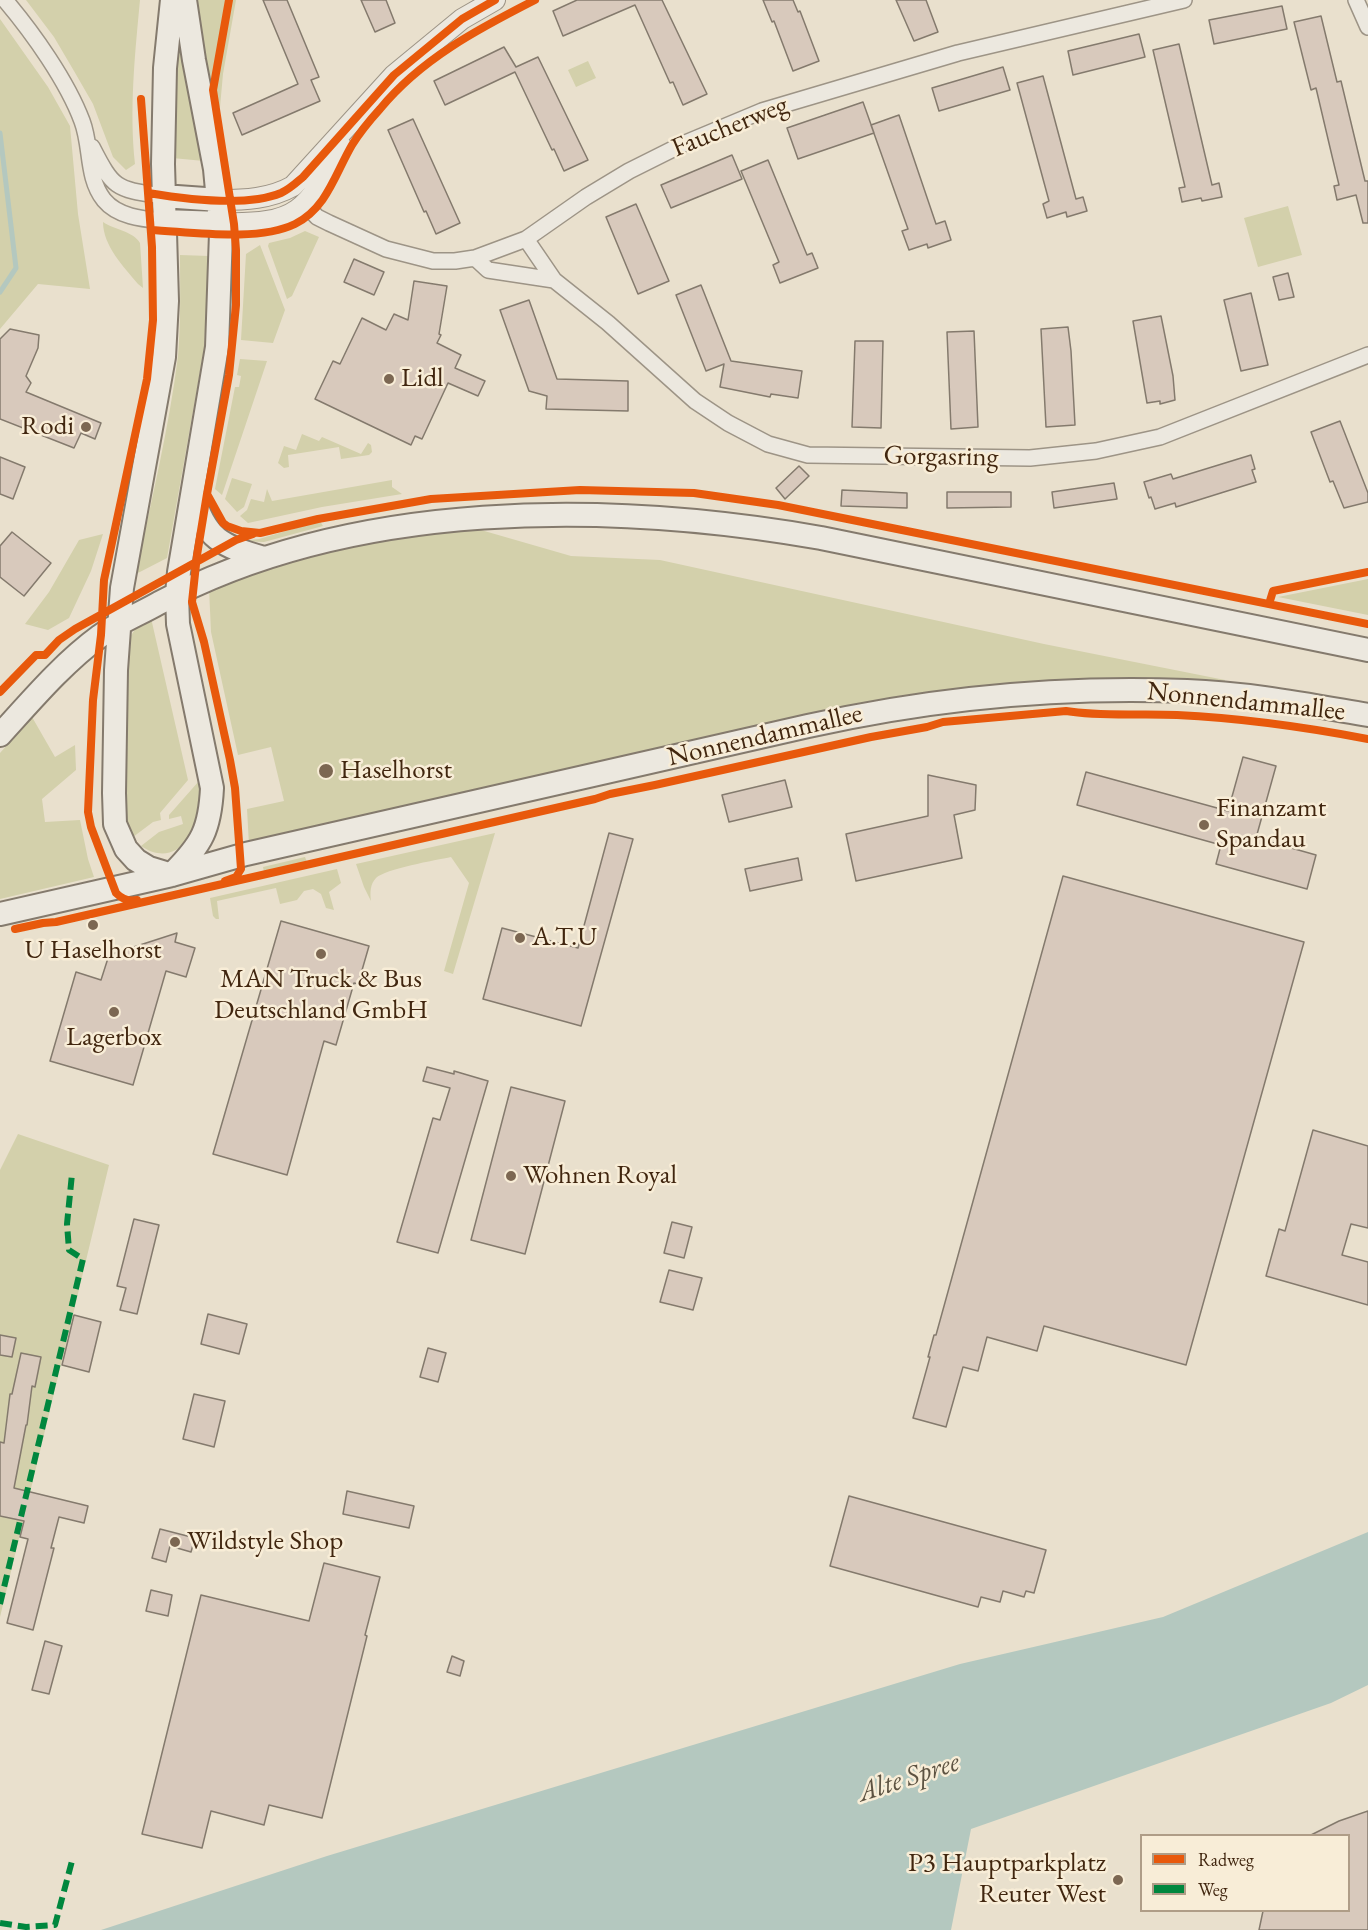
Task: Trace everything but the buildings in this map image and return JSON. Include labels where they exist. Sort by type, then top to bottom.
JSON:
[{"type":"main road","points":[[172,0],[165,68],[164,221],[167,301],[164,357],[127,550],[122,588],[114,781],[115,824],[121,840],[136,860],[149,868],[172,874],[189,858],[200,841],[210,816],[212,788],[178,624],[177,594],[217,347],[221,223],[215,169],[185,0]]},
{"type":"main road","points":[[164,196],[219,200]]},
{"type":"main road","points":[[164,221],[221,223]]},
{"type":"main road","points":[[192,491],[202,522],[214,537],[232,548],[264,558]]},
{"type":"main road","points":[[0,735],[80,652],[101,635],[177,594],[264,558],[317,543],[366,532],[442,522],[509,517],[654,518],[709,522],[821,538],[1368,650]]},
{"type":"main road","name":"Nonnendammallee","points":[[0,914],[172,874],[246,854],[867,712],[940,701],[1030,692],[1100,689],[1189,691],[1311,705],[1368,715]]},
{"type":"street","points":[[5,0],[36,40],[72,98],[86,136],[105,172],[113,182],[121,188],[164,196]]},
{"type":"street","points":[[219,200],[256,199],[280,193],[293,186],[378,90],[462,19],[495,0]]},
{"type":"street","name":"Faucherweg","points":[[305,204],[317,217],[386,249],[433,261],[475,258],[526,239],[586,197],[629,171],[683,144],[758,112],[958,53],[1184,0]]},
{"type":"street","points":[[1356,0],[1368,27]]},
{"type":"street","points":[[221,223],[254,224],[273,221],[305,204],[321,184],[354,119]]},
{"type":"street","points":[[86,136],[92,176],[104,200],[114,210],[164,221]]},
{"type":"street","name":"Gorgasring","points":[[526,239],[554,280],[612,326],[695,401],[728,423],[768,444],[808,455],[1030,458],[1096,451],[1160,437],[1368,355]]},
{"type":"street","name":"Gorgasring","points":[[475,258],[488,270],[554,280]]},
{"type":"shaded area","points":[[26,0],[140,0],[133,102],[135,164],[126,170],[113,157],[93,104],[54,37]]},
{"type":"shaded area","points":[[195,0],[236,0],[223,74],[220,107],[212,110]]},
{"type":"shaded area","points":[[175,12],[204,161],[172,158]]},
{"type":"shaded area","points":[[0,19],[48,87],[70,126],[78,214],[90,289],[38,284],[0,329]]},
{"type":"shaded area","points":[[588,61],[596,78],[576,87],[568,70]]},
{"type":"shaded area","points":[[1288,206],[1302,255],[1258,267],[1244,218]]},
{"type":"shaded area","points":[[103,222],[128,233],[140,243],[143,288],[110,248]]},
{"type":"shaded area","points":[[305,231],[319,237],[292,296],[287,299],[268,246],[269,243],[290,238]]},
{"type":"shaded area","points":[[260,245],[285,310],[273,343],[241,340],[246,254]]},
{"type":"shaded area","points":[[180,255],[209,256],[204,349],[167,558],[136,574],[165,438],[178,356]]},
{"type":"shaded area","points":[[240,359],[267,361],[222,495],[215,489],[235,387],[239,387],[241,376],[237,375]]},
{"type":"shaded area","points":[[302,434],[319,441],[322,437],[361,454],[368,443],[371,445],[372,452],[369,455],[341,459],[339,447],[288,455],[289,467],[284,468],[278,463],[284,446],[296,450]]},
{"type":"shaded area","points":[[232,478],[252,484],[244,507],[237,512],[225,499]]},
{"type":"shaded area","points":[[392,480],[392,487],[402,494],[322,507],[248,523],[240,516],[247,510],[251,499],[264,502],[267,489],[272,501]]},
{"type":"shaded area","points":[[320,521],[323,526],[264,542],[240,541],[259,539]]},
{"type":"shaded area","points":[[474,528],[571,556],[660,560],[1044,644],[1225,680],[1224,686],[1054,683],[249,845],[247,809],[284,801],[271,747],[238,755],[211,632],[209,588],[350,545]]},
{"type":"shaded area","points":[[103,534],[91,571],[69,618],[48,630],[25,624],[49,592],[79,540]]},
{"type":"shaded area","points":[[1368,579],[1368,615],[1278,597]]},
{"type":"shaded area","points":[[151,618],[188,780],[160,813],[161,820],[153,822],[133,837],[125,820],[122,780],[129,640],[138,626]]},
{"type":"shaded area","points":[[32,717],[55,757],[75,745],[76,770],[42,799],[45,822],[80,820],[94,877],[0,899],[0,753]]},
{"type":"shaded area","points":[[199,781],[201,809],[188,840],[172,852],[152,852],[141,846],[159,832],[183,824],[181,816],[169,819],[169,815]]},
{"type":"shaded area","points":[[495,833],[453,974],[444,971],[469,883],[451,857],[411,865],[381,875],[373,883],[371,901],[356,864]]},
{"type":"shaded area","points":[[305,857],[307,862],[264,872],[263,867]]},
{"type":"shaded area","points":[[337,869],[341,883],[329,892],[334,910],[326,908],[321,894],[313,889],[304,891],[297,900],[280,904],[276,888],[217,901],[219,919],[213,916],[210,898]]},
{"type":"shaded area","points":[[18,1134],[109,1165],[0,1617],[0,1170]]},
{"type":"water","name":"Alte Spree","points":[[1368,1532],[1368,1685],[1331,1703],[971,1829],[951,1930],[101,1930],[327,1856],[960,1664],[1163,1617]]},
{"type":"waterway","points":[[0,133],[16,268],[0,292]]},
{"type":"marked path","points":[[0,1604],[83,1259],[69,1250],[67,1224],[72,1174]]},
{"type":"marked path","points":[[0,1923],[26,1927],[55,1925],[72,1861]]},
{"type":"cycle path","points":[[229,0],[213,90],[234,224],[236,305],[229,375],[207,494],[223,523],[227,526],[241,531],[260,533],[318,519],[431,499],[580,490],[694,493],[778,505],[1368,624]]},
{"type":"cycle path","points":[[148,193],[179,198],[233,201],[251,200],[281,193],[303,177],[394,75],[462,19],[495,0]]},
{"type":"cycle path","points":[[151,230],[244,234],[280,230],[295,224],[306,217],[323,200],[355,140],[396,91],[451,47],[535,0]]},
{"type":"cycle path","points":[[137,900],[125,900],[116,893],[91,827],[88,812],[93,700],[101,635],[104,580],[147,379],[153,320],[152,247],[141,99]]},
{"type":"cycle path","points":[[207,494],[192,602],[204,642],[235,788],[241,869],[236,877],[225,881]]},
{"type":"cycle path","points":[[0,692],[36,655],[45,655],[59,640],[75,629],[236,540],[253,534]]},
{"type":"cycle path","points":[[1269,604],[1273,591],[1368,572]]},
{"type":"cycle path","points":[[15,929],[56,922],[610,794],[943,722],[1066,711],[1094,714],[1177,715],[1273,724],[1368,739]]},
{"type":"place","name":"Lidl","points":[[389,379]]},
{"type":"place","name":"Rodi","points":[[86,427]]},
{"type":"place","name":"Haselhorst","points":[[326,771]]},
{"type":"place","name":"Finanzamt Spandau","points":[[1204,825]]},
{"type":"place","name":"U Haselhorst","points":[[93,925]]},
{"type":"place","name":"A.T.U","points":[[520,938]]},
{"type":"place","name":"MAN Truck & Bus Deutschland GmbH","points":[[321,954]]},
{"type":"place","name":"Lagerbox","points":[[114,1012]]},
{"type":"place","name":"Wohnen Royal","points":[[511,1176]]},
{"type":"place","name":"Wildstyle Shop","points":[[175,1542]]},
{"type":"place","name":"P3 Hauptparkplatz Reuter West","points":[[1118,1880]]}]
